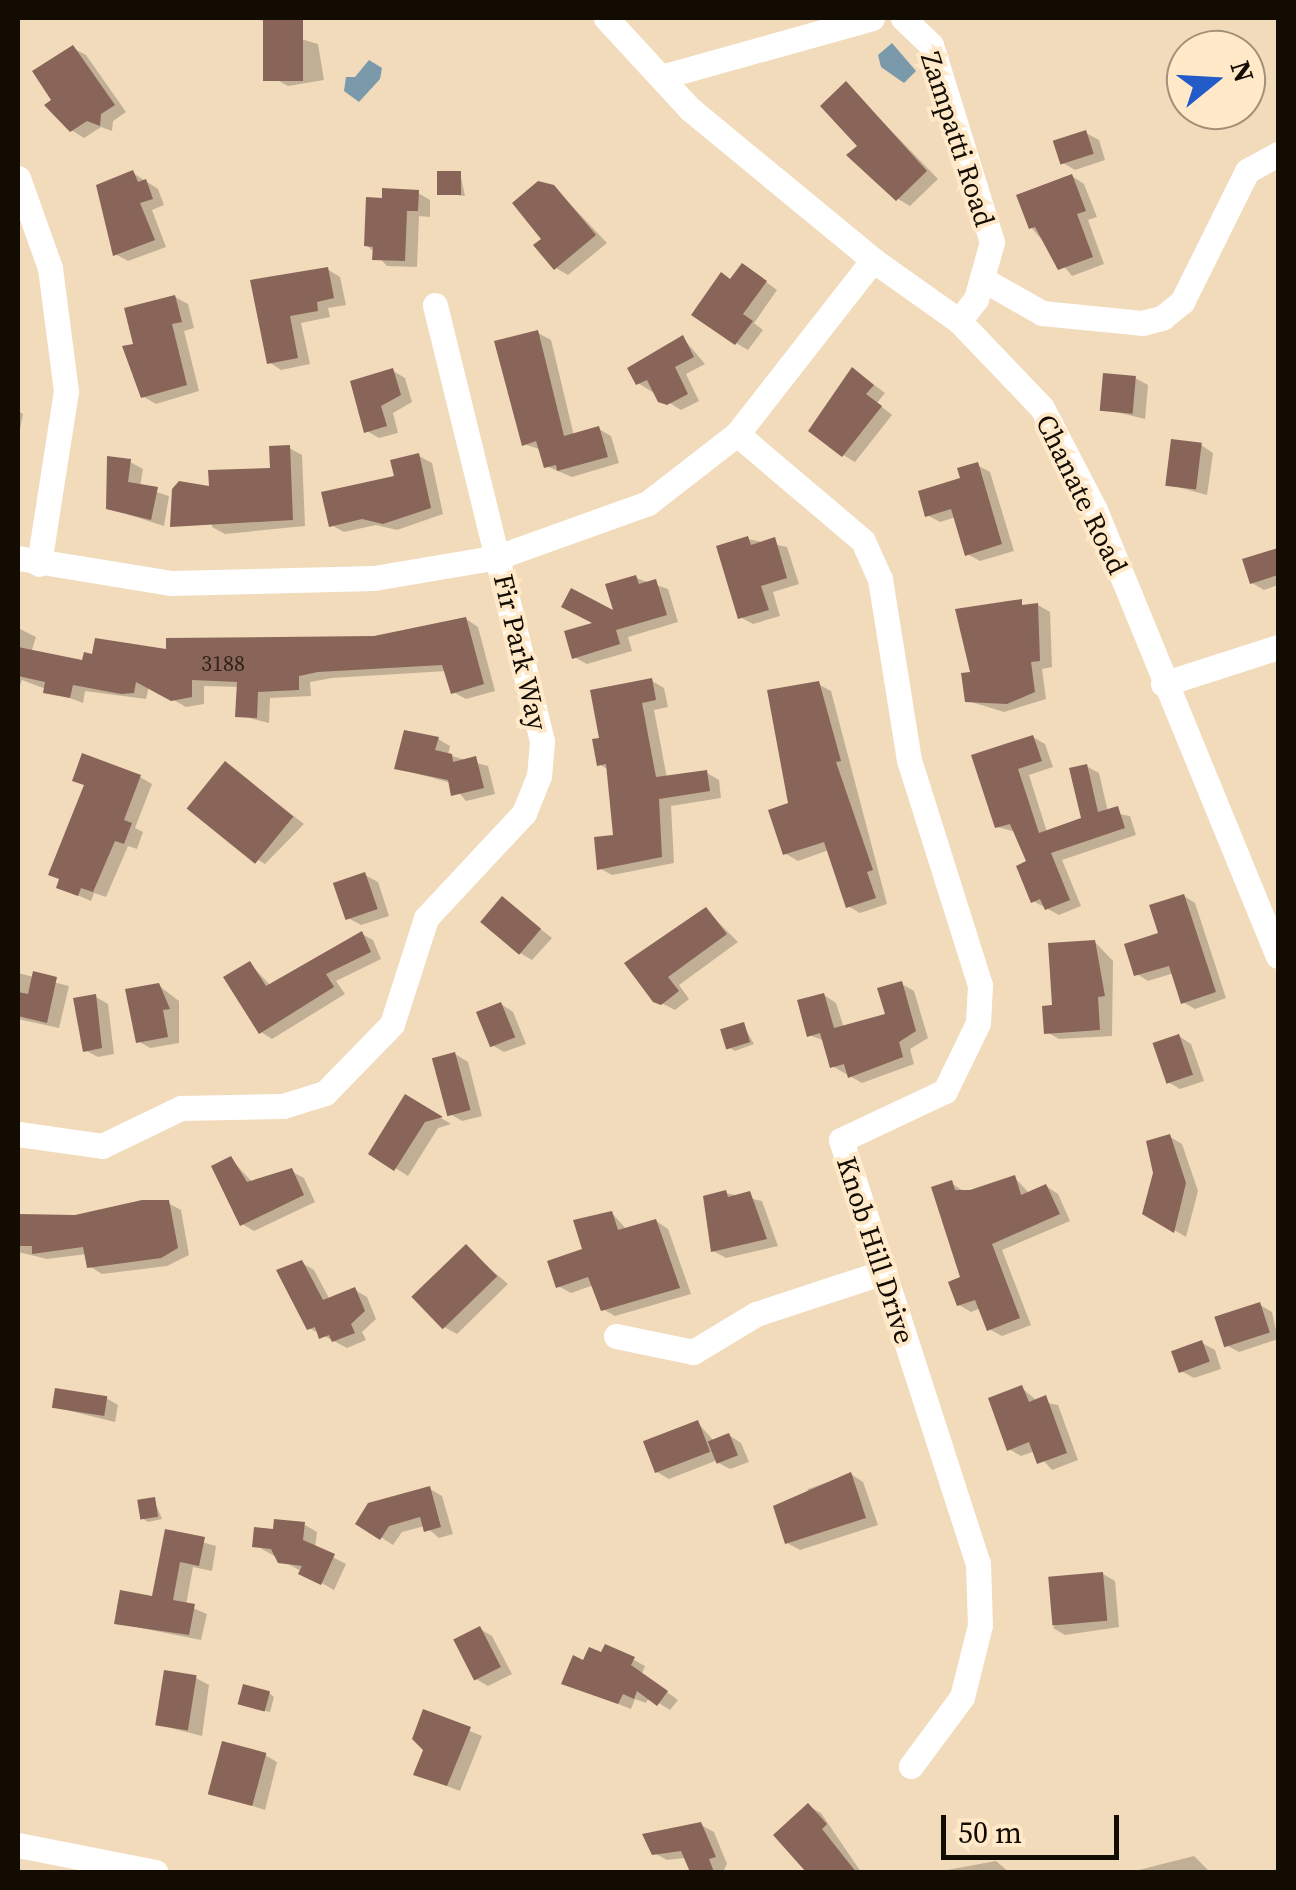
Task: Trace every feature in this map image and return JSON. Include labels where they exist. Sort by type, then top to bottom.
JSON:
[{"type":"street","name":"Chanate Road","points":[[606,18],[661,77],[873,260],[959,321],[1042,408],[1068,451],[1278,956]]},
{"type":"street","points":[[661,77],[872,18]]},
{"type":"street","name":"Zampatti Road","points":[[903,18],[931,45],[992,242],[984,280],[959,321]]},
{"type":"street","points":[[984,280],[1042,313],[1152,322],[1182,302],[1247,171],[1278,154]]},
{"type":"street","points":[[18,178],[50,268],[66,391],[28,561],[170,583],[374,578],[498,557],[648,503],[737,434],[873,260]]},
{"type":"street","name":"Fir Park Way","points":[[18,1134],[102,1146],[181,1108],[284,1106],[325,1094],[368,1055],[392,1024],[426,918],[524,813],[539,776],[542,741],[435,305]]},
{"type":"street","name":"Knob Hill Drive","points":[[737,434],[863,542],[880,579],[910,760],[980,985],[978,1023],[945,1091],[841,1140],[978,1563],[980,1625],[962,1696],[911,1766]]},
{"type":"street","points":[[1163,684],[1278,647]]},
{"type":"street","points":[[616,1336],[693,1352],[756,1314],[884,1272]]},
{"type":"street","points":[[18,1845],[155,1872]]},
{"type":"water","points":[[892,43],[916,71],[904,83],[881,67],[878,55]]},
{"type":"water","points":[[369,60],[382,68],[380,79],[359,102],[344,91],[346,77],[355,77]]},
{"type":"building","points":[[263,18],[303,18],[303,81],[263,81]]},
{"type":"building","points":[[73,45],[115,105],[101,114],[100,126],[87,121],[70,132],[44,105],[51,100],[32,71]]},
{"type":"building","points":[[846,81],[927,171],[896,201],[846,155],[857,146],[820,106]]},
{"type":"building","points":[[1086,130],[1094,154],[1060,165],[1053,141]]},
{"type":"building","points":[[133,170],[138,182],[146,179],[153,199],[140,203],[155,240],[113,256],[96,185]]},
{"type":"building","points":[[437,171],[461,171],[461,195],[437,195]]},
{"type":"building","points":[[1072,174],[1086,211],[1077,214],[1093,257],[1058,270],[1035,227],[1029,229],[1016,195]]},
{"type":"building","points":[[538,181],[554,185],[596,235],[554,270],[533,245],[541,239],[512,203]]},
{"type":"building","points":[[382,188],[419,190],[418,211],[407,211],[405,261],[372,260],[373,247],[364,246],[366,197],[382,198]]},
{"type":"building","points":[[742,263],[767,281],[743,314],[753,321],[735,345],[691,315],[721,272],[730,279]]},
{"type":"building","points":[[328,267],[334,298],[317,302],[318,311],[290,316],[298,358],[267,364],[250,280]]},
{"type":"building","points":[[175,295],[182,322],[172,324],[187,385],[141,398],[122,346],[133,344],[124,308]]},
{"type":"building","points":[[538,330],[564,436],[599,426],[608,457],[557,471],[556,465],[544,468],[536,441],[522,446],[494,341]]},
{"type":"building","points":[[683,335],[694,357],[675,367],[688,394],[667,405],[658,402],[647,380],[636,385],[627,368]]},
{"type":"building","points":[[852,367],[874,385],[866,394],[882,406],[842,457],[808,431]]},
{"type":"building","points":[[393,368],[401,395],[381,406],[387,426],[364,433],[350,381]]},
{"type":"building","points":[[1103,373],[1136,376],[1133,414],[1100,411]]},
{"type":"building","points":[[1171,439],[1202,443],[1196,489],[1165,486]]},
{"type":"building","points":[[290,445],[293,520],[170,527],[172,489],[179,481],[209,486],[208,470],[270,468],[269,446]]},
{"type":"building","points":[[419,453],[431,508],[383,524],[362,519],[329,527],[321,492],[394,476],[390,460]]},
{"type":"building","points":[[107,456],[131,459],[128,482],[158,487],[151,520],[106,509]]},
{"type":"building","points":[[978,462],[1002,544],[965,556],[951,509],[925,517],[918,491],[960,478],[957,468]]},
{"type":"building","points":[[748,536],[751,545],[775,537],[787,578],[761,586],[769,610],[738,619],[716,546]]},
{"type":"building","points":[[1278,548],[1278,575],[1250,584],[1242,559]]},
{"type":"building","points":[[636,575],[639,584],[656,579],[667,615],[616,630],[620,644],[572,659],[564,631],[592,623],[561,607],[571,588],[613,610],[605,584]]},
{"type":"building","points":[[1022,599],[1022,605],[1038,603],[1040,661],[1031,662],[1035,692],[1007,704],[965,702],[961,673],[970,672],[955,609]]},
{"type":"building","points":[[466,617],[484,684],[451,694],[442,665],[318,672],[299,676],[299,690],[258,692],[257,718],[235,717],[237,682],[192,680],[192,697],[171,701],[136,682],[134,693],[121,694],[73,685],[70,698],[43,693],[45,682],[18,676],[18,647],[82,660],[84,652],[92,654],[95,638],[166,649],[166,638],[374,636]]},
{"type":"building","points":[[652,678],[656,700],[642,703],[656,777],[707,770],[710,791],[659,799],[662,857],[597,870],[594,837],[613,835],[606,764],[597,766],[592,739],[599,738],[590,690]]},
{"type":"building","points":[[819,681],[841,761],[836,762],[873,870],[867,872],[876,898],[846,908],[824,842],[783,855],[768,810],[788,803],[767,690]]},
{"type":"building","points":[[404,730],[439,737],[435,750],[452,754],[453,762],[476,756],[484,788],[451,796],[448,780],[394,769]]},
{"type":"building","points":[[1033,735],[1042,761],[1018,769],[1039,833],[1081,818],[1069,768],[1087,764],[1098,812],[1118,806],[1125,828],[1051,853],[1070,900],[1045,910],[1040,899],[1031,903],[1016,866],[1026,861],[1010,824],[995,828],[971,755]]},
{"type":"building","points":[[82,753],[141,775],[124,820],[132,823],[124,844],[115,841],[93,892],[81,888],[78,896],[56,888],[59,879],[48,875],[84,785],[72,781]]},
{"type":"building","points":[[225,761],[293,816],[255,864],[187,808]]},
{"type":"building","points":[[365,872],[378,909],[346,920],[333,883]]},
{"type":"building","points":[[1184,894],[1216,992],[1181,1004],[1169,966],[1134,976],[1124,944],[1158,933],[1149,905]]},
{"type":"building","points":[[502,896],[541,929],[519,955],[480,922]]},
{"type":"building","points":[[706,907],[727,934],[668,977],[679,991],[661,1005],[653,1002],[624,963]]},
{"type":"building","points":[[362,931],[371,952],[326,974],[334,987],[259,1034],[223,977],[250,961],[266,986]]},
{"type":"building","points":[[1095,940],[1105,996],[1098,997],[1100,1030],[1044,1034],[1042,1006],[1052,1005],[1048,943]]},
{"type":"building","points":[[33,971],[57,977],[47,1023],[18,1016],[18,992],[28,994]]},
{"type":"building","points":[[902,981],[916,1031],[899,1042],[903,1057],[848,1078],[844,1064],[830,1068],[820,1033],[807,1037],[797,1000],[824,993],[834,1028],[885,1014],[877,988]]},
{"type":"building","points":[[159,983],[170,1009],[163,1010],[168,1037],[136,1043],[125,989]]},
{"type":"building","points":[[96,994],[102,1048],[83,1052],[73,998]]},
{"type":"building","points":[[501,1002],[515,1037],[490,1047],[476,1012]]},
{"type":"building","points":[[744,1022],[750,1042],[726,1049],[720,1029]]},
{"type":"building","points":[[1179,1034],[1193,1075],[1167,1084],[1153,1043]]},
{"type":"building","points":[[455,1052],[471,1110],[447,1116],[432,1058]]},
{"type":"building","points":[[405,1094],[443,1117],[425,1122],[394,1171],[368,1154]]},
{"type":"building","points":[[1170,1134],[1186,1183],[1174,1233],[1142,1214],[1153,1173],[1146,1141]]},
{"type":"building","points":[[231,1156],[247,1182],[292,1168],[304,1195],[240,1226],[211,1166]]},
{"type":"building","points":[[1015,1175],[1021,1195],[1046,1184],[1060,1214],[992,1244],[1020,1318],[987,1331],[975,1300],[957,1306],[948,1282],[960,1277],[931,1187],[952,1180],[955,1190],[970,1190]]},
{"type":"building","points":[[726,1190],[728,1197],[750,1191],[767,1239],[711,1252],[703,1196]]},
{"type":"building","points":[[142,1200],[169,1200],[178,1248],[161,1258],[87,1268],[83,1247],[32,1254],[32,1246],[18,1246],[18,1214],[75,1215]]},
{"type":"building","points":[[612,1211],[618,1230],[656,1219],[680,1288],[601,1311],[588,1277],[556,1288],[547,1261],[582,1249],[573,1220]]},
{"type":"building","points":[[466,1244],[497,1276],[443,1329],[411,1297]]},
{"type":"building","points":[[302,1260],[323,1300],[355,1287],[365,1311],[351,1324],[355,1333],[332,1342],[329,1335],[319,1339],[315,1327],[307,1330],[276,1270]]},
{"type":"building","points":[[1260,1302],[1270,1332],[1224,1347],[1214,1317]]},
{"type":"building","points":[[1202,1340],[1210,1362],[1179,1373],[1171,1351]]},
{"type":"building","points":[[1022,1385],[1029,1402],[1046,1395],[1067,1453],[1037,1464],[1029,1442],[1007,1451],[988,1398]]},
{"type":"building","points":[[55,1388],[107,1396],[104,1416],[52,1408]]},
{"type":"building","points":[[698,1420],[710,1452],[655,1473],[643,1441]]},
{"type":"building","points":[[729,1433],[738,1455],[717,1464],[708,1442]]},
{"type":"building","points":[[851,1472],[866,1518],[785,1544],[773,1506]]},
{"type":"building","points":[[430,1486],[441,1527],[424,1532],[420,1517],[389,1526],[380,1540],[355,1524],[368,1503]]},
{"type":"building","points":[[155,1497],[158,1517],[140,1520],[137,1500]]},
{"type":"building","points":[[274,1519],[305,1522],[303,1540],[335,1554],[321,1585],[298,1574],[302,1566],[278,1563],[271,1549],[252,1547],[254,1527],[273,1529]]},
{"type":"building","points":[[165,1529],[205,1537],[199,1566],[180,1562],[173,1600],[195,1604],[189,1635],[114,1624],[120,1590],[152,1596]]},
{"type":"building","points":[[1103,1572],[1107,1621],[1052,1626],[1048,1577]]},
{"type":"building","points":[[480,1626],[501,1667],[474,1681],[453,1640]]},
{"type":"building","points":[[605,1644],[635,1657],[631,1665],[668,1691],[657,1706],[637,1691],[634,1699],[623,1694],[618,1704],[561,1684],[573,1655],[583,1660],[589,1647],[601,1652]]},
{"type":"building","points":[[164,1670],[197,1675],[188,1730],[155,1725]]},
{"type":"building","points":[[243,1684],[270,1691],[265,1712],[238,1704]]},
{"type":"building","points":[[423,1709],[471,1727],[447,1786],[413,1775],[423,1750],[412,1739]]},
{"type":"building","points":[[222,1741],[266,1753],[252,1806],[208,1794]]},
{"type":"building","points":[[808,1803],[827,1824],[822,1829],[856,1872],[806,1872],[773,1835]]},
{"type":"building","points":[[701,1822],[716,1857],[709,1859],[714,1872],[690,1872],[681,1851],[652,1855],[642,1834]]}]
